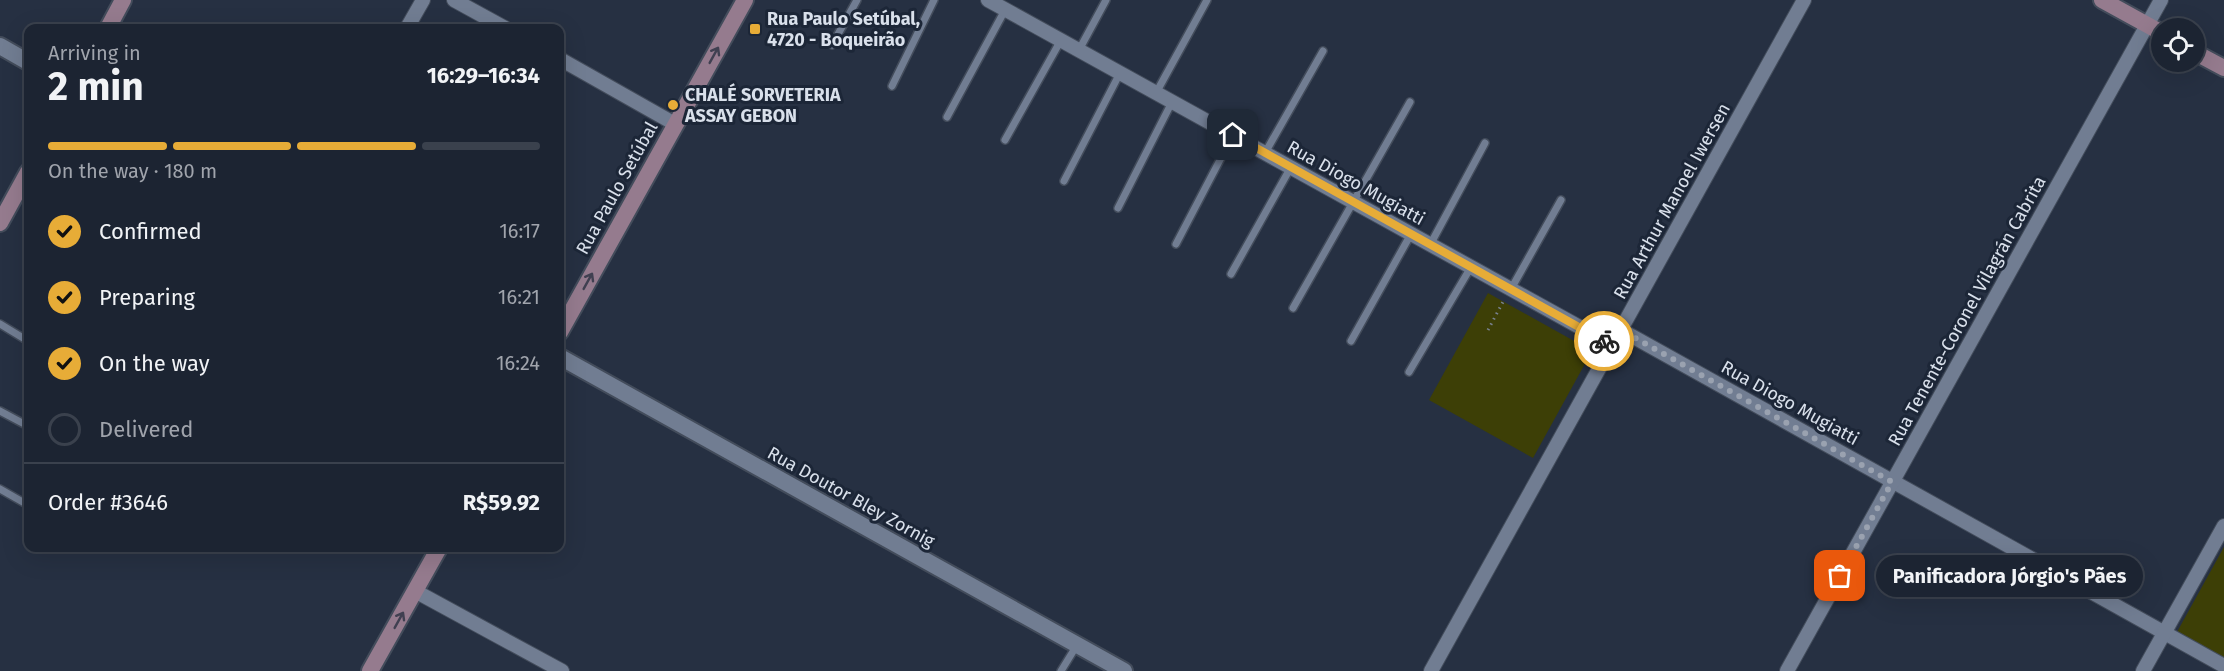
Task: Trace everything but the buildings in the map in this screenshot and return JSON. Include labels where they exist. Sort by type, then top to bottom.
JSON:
[{"type":"main road","points":[[110,24],[123,0]]},
{"type":"main road","name":"Rua Paulo Setúbal","points":[[564,325],[745,0]]},
{"type":"main road","points":[[2102,0],[2151,27]]},
{"type":"main road","points":[[2205,58],[2224,68]]},
{"type":"main road","points":[[0,223],[24,179]]},
{"type":"main road","points":[[370,671],[437,552]]},
{"type":"street","points":[[409,24],[423,0]]},
{"type":"street","points":[[454,0],[498,24]]},
{"type":"street","name":"Rua Arthur Manoel Iwersen","points":[[1431,671],[1804,0]]},
{"type":"street","name":"Rua Tenente-Coronel Vilagrán Cabrita","points":[[2156,18],[2160,0]]},
{"type":"street","name":"Rua Diogo Mugiatti","points":[[997,3],[1612,345]]},
{"type":"street","name":"Rua Tenente-Coronel Vilagrán Cabrita","points":[[1787,671],[1892,482],[2151,34]]},
{"type":"street","points":[[0,46],[24,60]]},
{"type":"street","points":[[564,61],[675,124]]},
{"type":"street","name":"Rua Diogo Mugiatti","points":[[1621,330],[2224,666]]},
{"type":"street","name":"Rua Doutor Bley Zornig","points":[[564,359],[1124,671]]},
{"type":"street","points":[[2143,671],[2224,526]]},
{"type":"street","points":[[415,591],[562,671]]},
{"type":"lane","points":[[832,45],[857,0]]},
{"type":"lane","points":[[892,86],[934,0]]},
{"type":"lane","points":[[1079,50],[1106,0]]},
{"type":"lane","points":[[1156,93],[1207,0]]},
{"type":"lane","points":[[947,117],[990,34],[997,3]]},
{"type":"lane","points":[[1005,141],[1061,40]]},
{"type":"lane","points":[[1265,153],[1323,51]]},
{"type":"lane","points":[[1064,181],[1120,73]]},
{"type":"lane","points":[[1118,208],[1172,102]]},
{"type":"lane","points":[[1293,308],[1410,102]]},
{"type":"lane","points":[[1176,244],[1233,135]]},
{"type":"lane","points":[[1430,244],[1485,143]]},
{"type":"lane","points":[[1231,274],[1291,167]]},
{"type":"lane","points":[[1511,289],[1561,200]]},
{"type":"lane","points":[[1351,341],[1411,234]]},
{"type":"lane","points":[[1409,372],[1470,267]]},
{"type":"lane","points":[[0,324],[24,339]]},
{"type":"lane","points":[[0,411],[24,424]]},
{"type":"lane","points":[[0,489],[24,503]]},
{"type":"lane","points":[[1061,671],[1077,645]]},
{"type":"path","points":[[1488,330],[1511,289]]},
{"type":"shaded area","points":[[1488,293],[1592,351],[1533,458],[1429,400]]},
{"type":"shaded area","points":[[2224,547],[2224,659],[2177,632]]},
{"type":"way so far","points":[[1604,341],[1612,345],[1621,330],[1892,482],[1840,576]]},
{"type":"place","name":"Rua Paulo Setúbal, 4720 - Boqueirão","points":[[755,29]]},
{"type":"place","name":"CHALÉ SORVETERIA ASSAY GEBON","points":[[673,105]]},
{"type":"place","name":"Panificadora Jórgio's Pães","points":[[1840,576]]},
{"type":"route","points":[[1233,135],[1604,341]]}]
